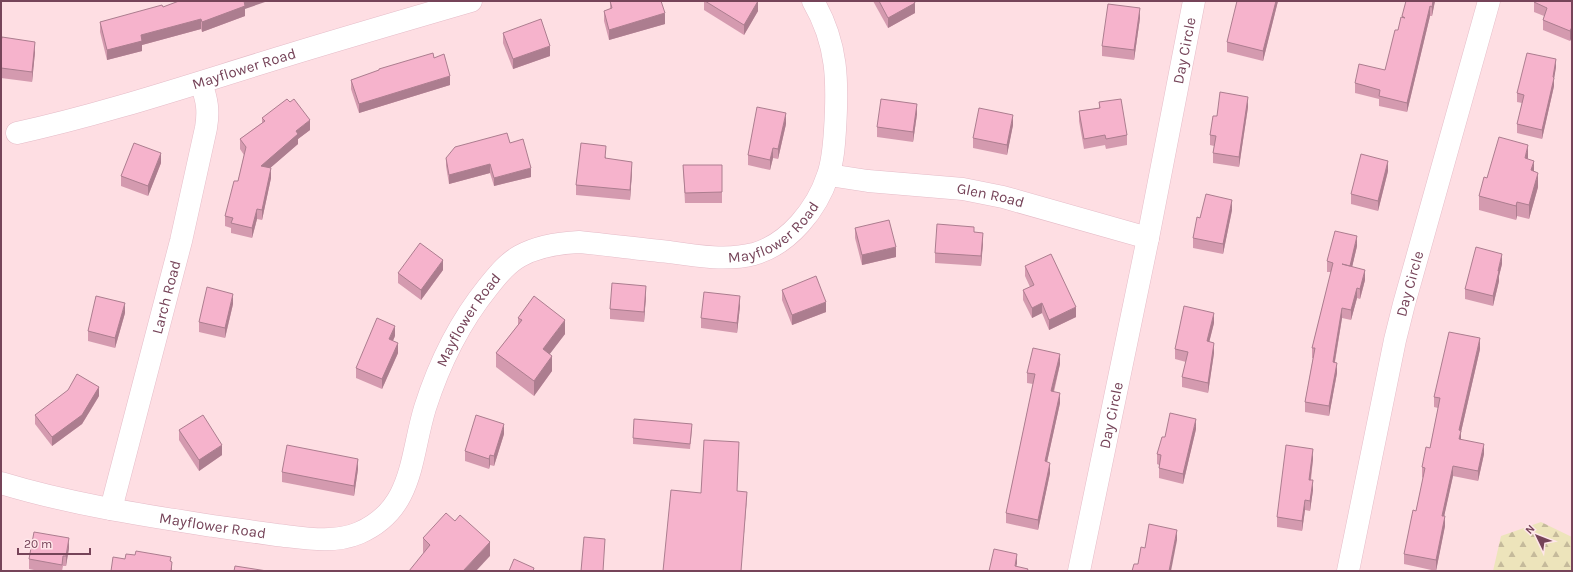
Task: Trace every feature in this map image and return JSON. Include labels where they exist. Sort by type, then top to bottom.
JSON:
[{"type":"street","name":"Mayflower Road","points":[[17,133],[68,122],[471,1]]},
{"type":"street","name":"Mayflower Road","points":[[1,483],[22,490],[111,509],[246,531],[312,539],[332,539],[358,534],[380,522],[397,502],[403,489],[413,462],[424,410],[446,354],[466,316],[496,277],[519,256],[532,250],[560,243],[579,242],[696,256],[733,257],[754,254],[777,243],[794,229],[813,205],[829,174],[834,147],[836,66],[826,30],[813,1]]},
{"type":"street","name":"Day Circle","points":[[1079,571],[1148,238],[1194,1]]},
{"type":"street","name":"Day Circle","points":[[1348,571],[1404,304],[1489,1]]},
{"type":"street","name":"Larch Road","points":[[111,509],[181,241],[206,128],[208,110],[201,83]]},
{"type":"street","name":"Glen Road","points":[[829,174],[860,180],[962,188],[1003,197],[1148,238]]},
{"type":"green space","points":[[1541,522],[1572,537],[1572,571],[1493,571],[1501,536]]},
{"type":"building","points":[[179,1],[244,1],[245,6],[202,22],[201,19],[141,35],[142,41],[107,50],[100,22],[162,5],[163,7]]},
{"type":"building","points":[[610,1],[661,1],[665,13],[609,30],[604,11],[612,8]]},
{"type":"building","points":[[705,1],[758,1],[744,25]]},
{"type":"building","points":[[879,1],[914,1],[915,3],[888,18]]},
{"type":"building","points":[[1237,1],[1276,1],[1263,51],[1227,42]]},
{"type":"building","points":[[1406,1],[1433,1],[1432,7],[1430,6],[1407,103],[1379,96],[1380,90],[1355,83],[1359,64],[1385,70],[1395,30],[1398,30],[1401,17],[1405,18],[1402,16]]},
{"type":"building","points":[[1534,1],[1572,1],[1572,27],[1570,31],[1543,20],[1547,8]]},
{"type":"building","points":[[1108,4],[1140,8],[1134,50],[1102,46]]},
{"type":"building","points":[[541,19],[550,46],[513,59],[503,33]]},
{"type":"building","points":[[2,37],[35,42],[32,72],[1,68]]},
{"type":"building","points":[[433,53],[434,58],[444,54],[450,76],[359,104],[351,80],[379,69]]},
{"type":"building","points":[[1527,53],[1556,59],[1554,78],[1542,130],[1517,124],[1524,95],[1517,93]]},
{"type":"building","points":[[1220,92],[1248,97],[1239,157],[1213,153],[1216,136],[1210,135],[1213,116],[1217,116]]},
{"type":"building","points":[[287,99],[290,102],[294,99],[310,120],[296,131],[298,134],[261,166],[271,168],[262,210],[257,209],[252,228],[231,223],[233,218],[225,216],[234,181],[238,181],[246,147],[240,139],[265,121],[262,118]]},
{"type":"building","points":[[881,99],[917,104],[913,132],[877,127]]},
{"type":"building","points":[[1121,99],[1127,135],[1106,139],[1105,135],[1084,139],[1079,111],[1100,108],[1099,102]]},
{"type":"building","points":[[757,107],[786,113],[778,149],[773,148],[770,160],[748,155]]},
{"type":"building","points":[[979,108],[1013,115],[1007,145],[973,138]]},
{"type":"building","points":[[507,133],[510,143],[523,139],[531,168],[494,178],[490,164],[449,175],[446,158],[455,147]]},
{"type":"building","points":[[1499,137],[1528,145],[1525,158],[1534,161],[1531,170],[1538,173],[1529,205],[1517,202],[1516,206],[1479,196],[1484,177],[1487,178]]},
{"type":"building","points":[[134,143],[161,153],[148,186],[121,176]]},
{"type":"building","points":[[581,143],[606,146],[605,158],[632,162],[630,190],[576,185]]},
{"type":"building","points":[[1361,154],[1388,161],[1378,201],[1351,194]]},
{"type":"building","points":[[683,165],[722,165],[722,192],[685,193]]},
{"type":"building","points":[[1206,194],[1232,200],[1223,244],[1193,238],[1197,217],[1200,218]]},
{"type":"building","points":[[889,220],[896,247],[862,255],[855,228]]},
{"type":"building","points":[[937,224],[974,227],[974,232],[983,233],[981,256],[935,253]]},
{"type":"building","points":[[1335,231],[1357,236],[1350,266],[1342,264],[1365,270],[1360,289],[1357,288],[1351,310],[1342,308],[1333,362],[1337,363],[1329,406],[1305,402],[1315,348],[1312,348],[1333,263],[1327,261]]},
{"type":"building","points":[[420,243],[443,260],[421,290],[398,273]]},
{"type":"building","points":[[1476,247],[1502,254],[1493,296],[1465,289]]},
{"type":"building","points":[[1051,254],[1076,307],[1049,320],[1042,303],[1032,308],[1023,290],[1034,285],[1025,266]]},
{"type":"building","points":[[816,276],[826,302],[792,315],[782,290]]},
{"type":"building","points":[[612,283],[646,286],[644,312],[610,309]]},
{"type":"building","points":[[207,287],[233,294],[225,328],[199,322]]},
{"type":"building","points":[[704,292],[740,296],[737,323],[701,318]]},
{"type":"building","points":[[96,296],[125,303],[115,338],[88,331]]},
{"type":"building","points":[[534,296],[565,320],[543,349],[552,356],[534,381],[496,353],[522,320],[518,318]]},
{"type":"building","points":[[1184,306],[1214,313],[1207,341],[1214,343],[1208,383],[1182,377],[1188,352],[1175,349]]},
{"type":"building","points":[[377,318],[395,326],[389,339],[398,343],[382,379],[356,368]]},
{"type":"building","points":[[1449,332],[1480,338],[1459,430],[1461,431],[1459,439],[1484,444],[1478,471],[1453,466],[1442,516],[1445,516],[1436,560],[1404,554],[1413,510],[1416,511],[1425,468],[1422,467],[1426,447],[1430,448],[1440,398],[1434,397]]},
{"type":"building","points":[[1033,348],[1060,354],[1051,391],[1060,393],[1045,461],[1050,463],[1038,520],[1006,513],[1035,374],[1027,373]]},
{"type":"building","points":[[77,374],[99,387],[82,415],[52,437],[35,415],[68,390]]},
{"type":"building","points":[[1170,413],[1196,419],[1183,474],[1159,468],[1161,455],[1157,454],[1162,437],[1165,437]]},
{"type":"building","points":[[203,415],[222,445],[199,460],[179,430]]},
{"type":"building","points":[[476,415],[504,424],[494,456],[490,455],[489,459],[465,451]]},
{"type":"building","points":[[634,419],[692,424],[690,444],[633,438]]},
{"type":"building","points":[[704,440],[739,442],[737,491],[747,492],[741,571],[663,571],[671,490],[701,493]]},
{"type":"building","points":[[287,445],[358,459],[354,486],[282,472]]},
{"type":"building","points":[[1286,445],[1313,449],[1309,480],[1313,480],[1310,501],[1305,500],[1302,521],[1277,517]]},
{"type":"building","points":[[446,513],[455,521],[460,515],[490,542],[463,571],[409,571],[430,545],[423,538]]},
{"type":"building","points":[[1149,524],[1177,530],[1169,571],[1132,571],[1134,564],[1138,564],[1141,547],[1145,548]]},
{"type":"building","points":[[34,532],[69,538],[66,556],[63,556],[62,565],[29,559]]},
{"type":"building","points":[[584,537],[605,539],[603,571],[581,571]]},
{"type":"building","points":[[994,549],[1017,554],[1015,566],[1028,569],[1027,571],[989,571]]},
{"type":"building","points":[[136,551],[171,557],[171,571],[111,571],[113,557],[125,559],[126,554],[135,555]]},
{"type":"building","points":[[514,559],[534,568],[533,571],[509,571]]},
{"type":"building","points":[[235,566],[267,571],[234,571]]}]
